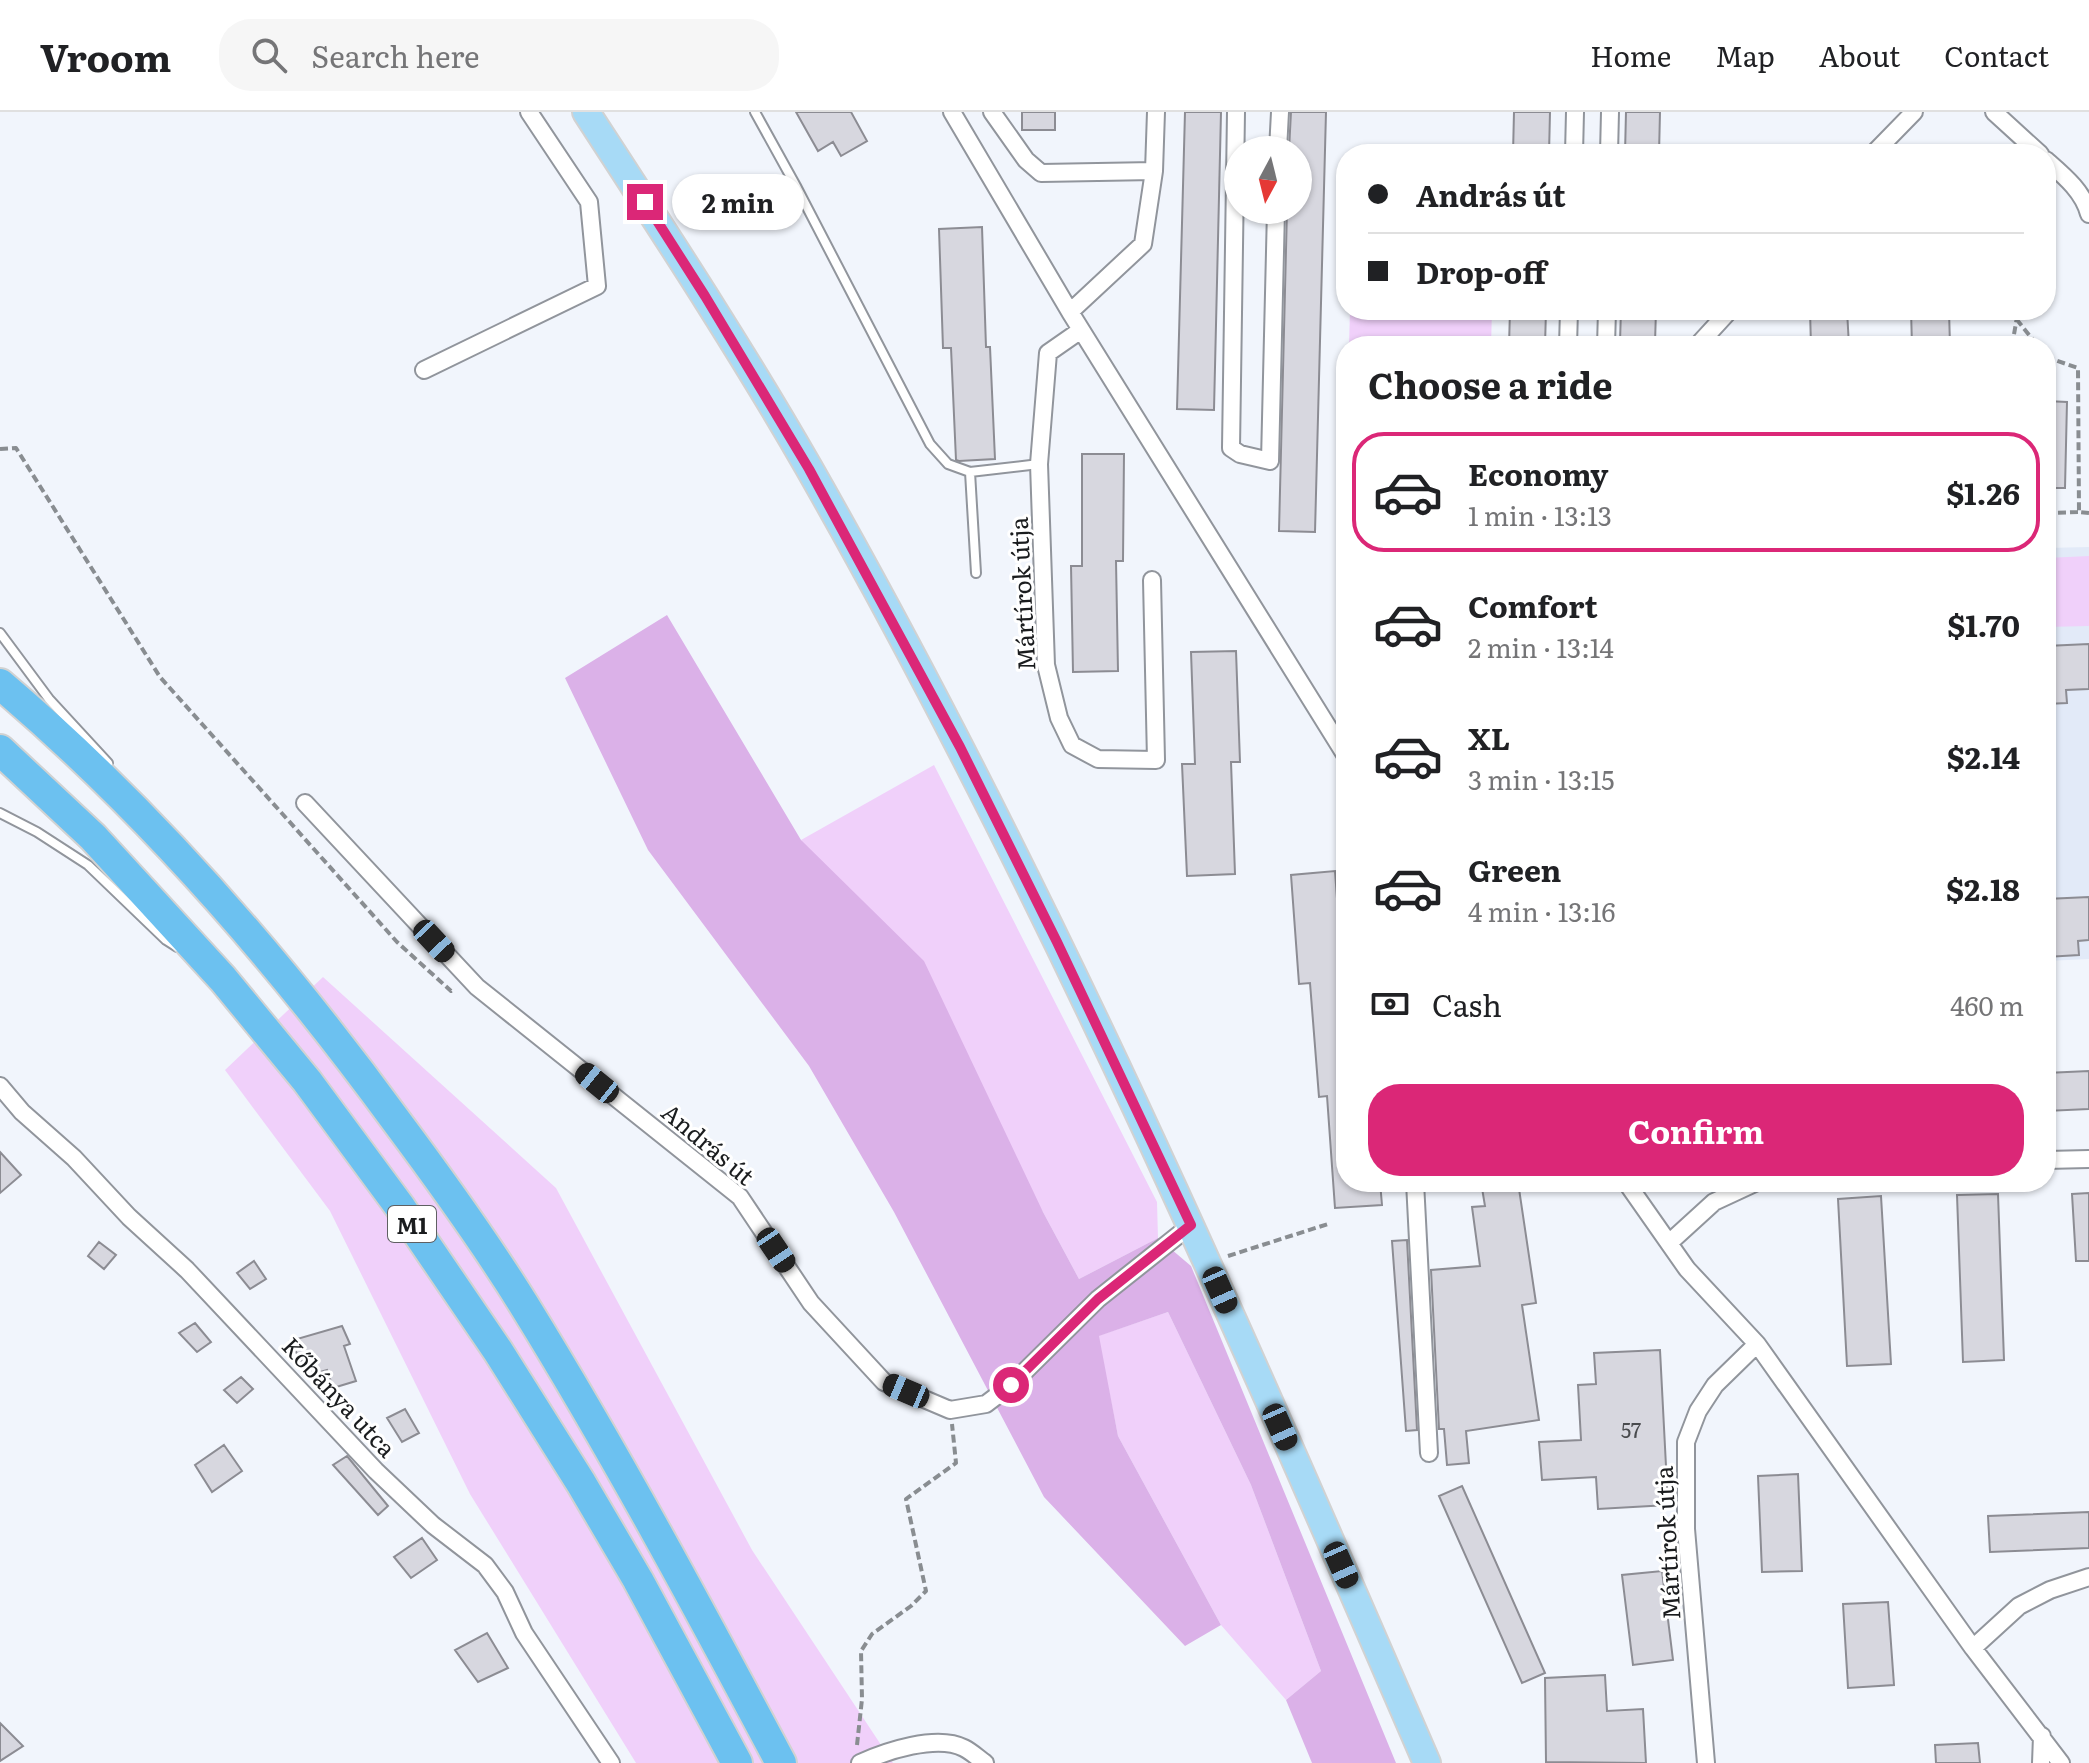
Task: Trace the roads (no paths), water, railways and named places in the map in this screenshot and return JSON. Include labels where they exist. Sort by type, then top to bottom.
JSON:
[{"type":"highway","name":"M1","points":[[0,684],[40,718],[171,847],[252,936],[343,1047],[434,1171],[514,1290],[663,1542],[781,1763]]},
{"type":"highway","name":"M1","points":[[0,750],[93,837],[223,979],[307,1081],[400,1207],[498,1351],[638,1580],[737,1763]]},
{"type":"main road","points":[[586,112],[754,375],[862,565],[1003,832],[1191,1225],[1427,1763]]},
{"type":"street","points":[[424,370],[597,286],[589,202],[529,112]]},
{"type":"street","points":[[952,112],[1081,330],[1336,740]]},
{"type":"street","points":[[992,112],[1026,160],[1041,173],[1154,171]]},
{"type":"street","points":[[1070,312],[1143,244],[1154,171],[1156,112]]},
{"type":"street","points":[[1236,112],[1236,136]]},
{"type":"street","points":[[1279,136],[1280,112]]},
{"type":"street","points":[[1574,144],[1575,112]]},
{"type":"street","points":[[1609,144],[1610,112]]},
{"type":"street","points":[[1883,144],[1914,112]]},
{"type":"street","points":[[1994,112],[2029,144]]},
{"type":"street","points":[[2056,169],[2084,198],[2089,214]]},
{"type":"street","points":[[1234,224],[1231,448],[1240,454],[1270,461],[1276,224]]},
{"type":"street","points":[[1706,336],[1721,320]]},
{"type":"street","name":"Mártírok útja","points":[[1081,330],[1048,353],[1039,464],[1046,665],[1059,718],[1072,745],[1098,759],[1156,760],[1152,580]]},
{"type":"street","name":"András út","points":[[305,803],[477,987],[740,1197],[811,1303],[884,1382],[950,1410],[986,1404],[1011,1385],[1098,1299],[1191,1225]]},
{"type":"street","name":"Kőbánya utca","points":[[0,1086],[22,1112],[74,1158],[129,1217],[187,1270],[376,1471],[433,1525],[485,1565],[505,1592],[524,1633],[611,1763]]},
{"type":"street","points":[[2056,1160],[2089,1159]]},
{"type":"street","points":[[1416,1192],[1429,1453]]},
{"type":"street","points":[[1633,1192],[1687,1269],[1757,1344],[1973,1648],[2061,1763]]},
{"type":"street","points":[[1669,1243],[1714,1202],[1736,1192]]},
{"type":"street","name":"Mártírok útja","points":[[1706,1763],[1686,1529],[1686,1442],[1698,1411],[1715,1385],[1757,1344]]},
{"type":"street","points":[[1973,1648],[2019,1606],[2050,1590],[2089,1577]]},
{"type":"street","points":[[2041,1763],[2042,1736]]},
{"type":"street","points":[[858,1757],[929,1743],[962,1747],[985,1763]]},
{"type":"lane","points":[[755,112],[930,444],[948,464],[970,472],[1039,464]]},
{"type":"lane","points":[[970,472],[976,573]]},
{"type":"lane","points":[[0,633],[49,699],[118,774]]},
{"type":"lane","points":[[136,797],[171,847]]},
{"type":"lane","points":[[0,813],[37,832],[88,865],[166,940],[223,979]]}]
